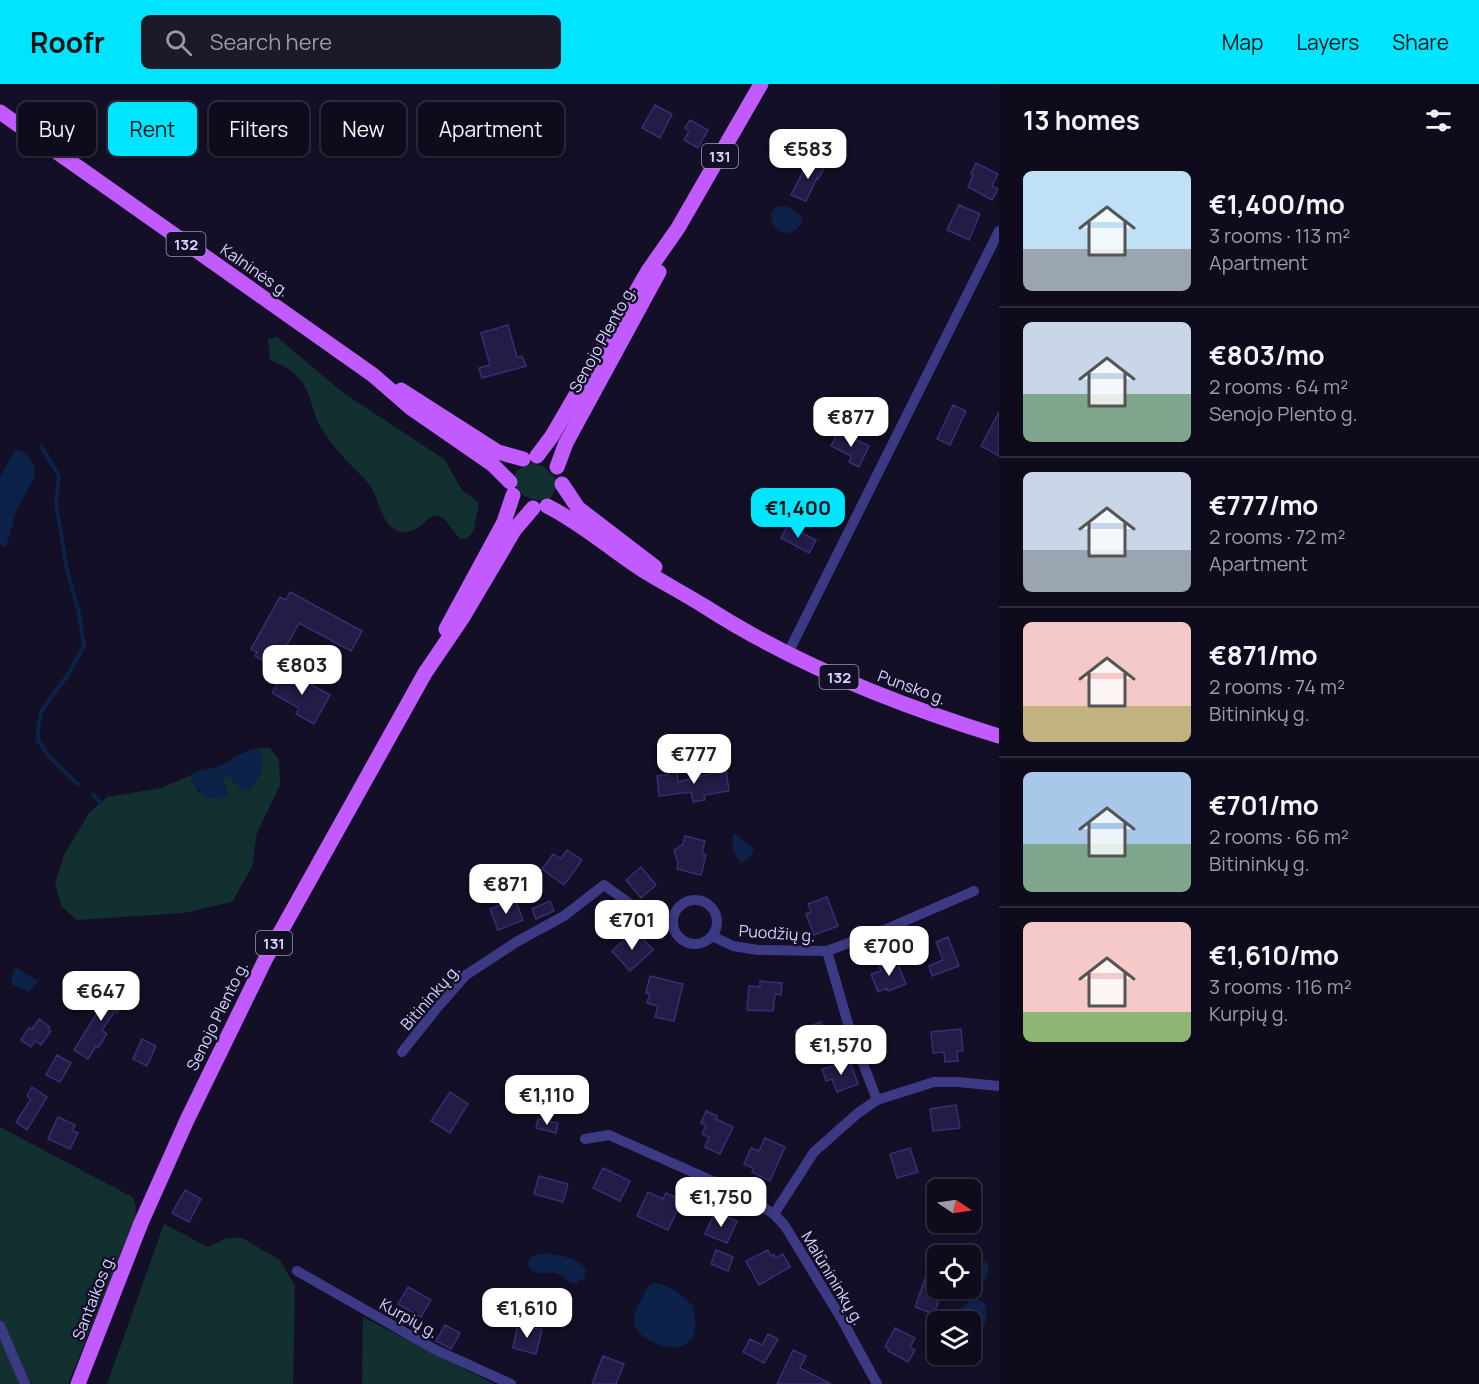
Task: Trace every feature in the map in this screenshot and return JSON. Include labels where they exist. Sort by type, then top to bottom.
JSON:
[{"type":"main road","name":"Senojo Plento g.","points":[[530,457],[552,436],[648,271],[678,228],[761,84]]},
{"type":"main road","name":"Kalninės g.","points":[[0,112],[373,375],[411,408],[492,464],[511,489]]},
{"type":"main road","name":"Senojo Plento g.","points":[[557,467],[566,443],[662,268],[678,228]]},
{"type":"main road","name":"Kalninės g.","points":[[373,375],[417,399],[498,452],[530,457]]},
{"type":"main road","points":[[530,457],[552,461],[557,467],[562,484],[555,501],[540,507],[525,506],[511,489],[511,473],[516,465],[530,457]]},
{"type":"main road","name":"Punsko g.","points":[[562,484],[578,508],[648,561],[689,597]]},
{"type":"main road","name":"Senojo Plento g.","points":[[141,1223],[192,1109],[266,958],[425,673],[454,610],[504,522],[511,489]]},
{"type":"main road","name":"Senojo Plento g.","points":[[425,673],[463,617],[515,529],[540,507]]},
{"type":"main road","name":"Punsko g.","points":[[540,507],[571,518],[641,569],[744,630],[788,653],[859,686],[999,736]]},
{"type":"main road","name":"Santaikos g.","points":[[78,1384],[141,1223]]},
{"type":"street","points":[[788,653],[999,231]]},
{"type":"street","name":"Bitininkų g.","points":[[402,1053],[466,975],[518,941],[564,916],[604,885],[662,926],[673,927]]},
{"type":"street","name":"Puodžių g.","points":[[712,936],[733,946],[759,950],[827,951],[884,930],[974,891]]},
{"type":"street","points":[[690,900],[709,905],[717,917],[712,936],[707,941],[693,944],[681,939],[673,927],[678,908],[690,900]]},
{"type":"street","points":[[827,951],[849,1027],[877,1100]]},
{"type":"street","points":[[774,1214],[814,1152],[858,1113],[877,1100],[934,1082],[999,1086]]},
{"type":"street","name":"Malūnininkų g.","points":[[585,1139],[609,1135],[733,1190],[774,1214],[785,1226],[877,1384]]},
{"type":"street","name":"Kurpių g.","points":[[297,1271],[434,1349],[511,1384]]},
{"type":"street","points":[[0,1326],[25,1384]]},
{"type":"green space","points":[[277,337],[342,392],[444,459],[462,490],[479,503],[474,530],[468,538],[460,539],[438,515],[408,532],[396,530],[390,526],[370,485],[341,454],[322,429],[302,382],[284,366],[270,360],[268,339]]},
{"type":"green space","points":[[531,463],[545,467],[556,479],[556,488],[550,499],[536,500],[519,491],[516,485],[516,471]]},
{"type":"green space","points":[[259,748],[270,748],[279,760],[280,785],[257,833],[252,867],[232,902],[184,913],[77,920],[62,907],[55,883],[64,855],[89,813],[107,797],[161,788],[191,775],[198,792],[224,787],[222,778],[230,775],[234,782],[249,790],[261,770],[263,759]]},
{"type":"green space","points":[[0,1127],[134,1198],[135,1221],[68,1384],[0,1384]]},
{"type":"green space","points":[[164,1224],[208,1247],[227,1238],[242,1238],[280,1260],[295,1286],[293,1384],[107,1384]]},
{"type":"green space","points":[[363,1317],[494,1384],[362,1384]]},
{"type":"water","points":[[789,207],[803,218],[800,225],[790,233],[779,231],[772,221],[771,214],[775,208]]},
{"type":"water","points":[[18,449],[29,457],[35,471],[31,485],[16,512],[4,548],[0,544],[0,477]]},
{"type":"water","points":[[259,748],[263,759],[262,765],[259,776],[249,791],[240,788],[230,776],[222,779],[229,794],[215,799],[201,793],[191,775],[219,766],[243,753]]},
{"type":"water","points":[[733,834],[754,849],[753,853],[743,862],[740,862],[733,851]]},
{"type":"water","points":[[15,967],[37,980],[38,982],[29,992],[13,985],[11,979]]},
{"type":"water","points":[[545,1253],[568,1257],[583,1265],[586,1270],[584,1278],[576,1284],[557,1274],[538,1273],[532,1270],[528,1262],[533,1256]]},
{"type":"water","points":[[981,1258],[988,1263],[981,1287]]},
{"type":"water","points":[[653,1283],[675,1291],[693,1306],[695,1331],[689,1342],[682,1346],[663,1346],[654,1343],[645,1338],[634,1324],[636,1309],[645,1291]]},
{"type":"water","points":[[972,1299],[984,1302],[987,1312],[981,1331],[981,1311],[961,1311]]},
{"type":"building","points":[[655,105],[672,114],[660,138],[642,128]]},
{"type":"building","points":[[690,120],[708,130],[698,148],[684,140],[689,131],[685,128]]},
{"type":"building","points":[[810,158],[825,167],[806,201],[791,195]]},
{"type":"building","points":[[976,163],[998,174],[992,186],[998,189],[992,200],[968,187]]},
{"type":"building","points":[[959,205],[980,214],[969,240],[947,230]]},
{"type":"building","points":[[508,325],[517,357],[522,356],[526,366],[482,378],[479,368],[490,365],[481,333]]},
{"type":"building","points":[[953,405],[966,411],[950,445],[937,439]]},
{"type":"building","points":[[999,412],[999,456],[981,446]]},
{"type":"building","points":[[839,431],[869,446],[859,467],[849,462],[851,456],[831,446]]},
{"type":"building","points":[[766,493],[789,506],[784,514],[762,502]]},
{"type":"building","points":[[789,523],[798,528],[796,530],[816,540],[809,553],[781,538]]},
{"type":"building","points":[[290,592],[362,631],[351,651],[299,623],[275,667],[255,656],[257,652],[251,649],[280,597],[286,600]]},
{"type":"building","points":[[285,670],[330,695],[314,724],[296,714],[299,708],[272,693]]},
{"type":"building","points":[[726,770],[729,791],[704,795],[705,800],[693,802],[691,792],[659,796],[657,776],[677,771],[678,782]]},
{"type":"building","points":[[685,836],[705,841],[702,853],[706,855],[701,875],[677,869],[678,863],[674,850],[683,844]]},
{"type":"building","points":[[567,850],[582,860],[564,885],[542,869],[553,854],[561,859]]},
{"type":"building","points":[[641,867],[656,885],[641,898],[626,880]]},
{"type":"building","points":[[827,897],[838,926],[814,935],[806,914],[811,912],[808,904]]},
{"type":"building","points":[[515,899],[523,920],[498,930],[490,909]]},
{"type":"building","points":[[550,901],[554,911],[536,919],[532,909]]},
{"type":"building","points":[[635,930],[653,950],[630,971],[612,951]]},
{"type":"building","points":[[948,937],[959,966],[932,976],[929,966],[943,960],[936,942]]},
{"type":"building","points":[[896,959],[906,984],[878,992],[871,974],[881,971],[879,966]]},
{"type":"building","points":[[650,976],[683,984],[674,1021],[655,1017],[658,1006],[647,1003],[650,994],[646,993]]},
{"type":"building","points":[[760,981],[782,983],[781,995],[775,994],[773,1011],[747,1010],[749,986],[760,987]]},
{"type":"building","points":[[113,986],[128,997],[102,1030],[107,1034],[88,1059],[74,1050],[99,1010],[95,1007]]},
{"type":"building","points":[[39,1019],[50,1027],[48,1029],[51,1031],[41,1045],[35,1041],[31,1047],[21,1040]]},
{"type":"building","points":[[821,1022],[830,1046],[804,1055],[795,1031]]},
{"type":"building","points":[[961,1029],[963,1051],[957,1051],[958,1061],[945,1062],[944,1052],[933,1053],[931,1032]]},
{"type":"building","points":[[142,1039],[156,1046],[147,1066],[133,1059]]},
{"type":"building","points":[[57,1055],[71,1063],[60,1082],[46,1075]]},
{"type":"building","points":[[850,1061],[858,1084],[837,1092],[832,1079],[826,1081],[822,1069]]},
{"type":"building","points":[[562,1078],[573,1104],[549,1114],[541,1096],[537,1098],[532,1087],[550,1079],[552,1083]]},
{"type":"building","points":[[32,1087],[47,1097],[27,1130],[16,1122],[31,1099],[27,1096]]},
{"type":"building","points":[[450,1092],[468,1104],[450,1133],[431,1121]]},
{"type":"building","points":[[956,1105],[960,1128],[933,1131],[930,1109]]},
{"type":"building","points":[[706,1111],[733,1127],[720,1154],[705,1147],[709,1137],[702,1134],[706,1125],[701,1123]]},
{"type":"building","points":[[58,1117],[75,1125],[73,1131],[78,1133],[70,1149],[48,1139]]},
{"type":"building","points":[[538,1119],[558,1123],[556,1133],[536,1128]]},
{"type":"building","points":[[765,1138],[785,1147],[770,1181],[752,1172],[753,1168],[744,1164],[751,1148],[759,1151]]},
{"type":"building","points":[[910,1148],[918,1172],[897,1178],[890,1154]]},
{"type":"building","points":[[603,1168],[630,1181],[620,1201],[593,1188]]},
{"type":"building","points":[[539,1176],[568,1184],[563,1202],[534,1194]]},
{"type":"building","points":[[185,1190],[201,1199],[189,1222],[172,1213]]},
{"type":"building","points":[[648,1192],[663,1199],[666,1193],[682,1200],[668,1230],[637,1216]]},
{"type":"building","points":[[715,1212],[737,1221],[727,1243],[705,1234]]},
{"type":"building","points":[[716,1250],[733,1257],[728,1271],[711,1264]]},
{"type":"building","points":[[768,1250],[771,1256],[774,1255],[776,1258],[783,1254],[790,1267],[759,1285],[746,1261]]},
{"type":"building","points":[[927,1276],[927,1299],[939,1299],[935,1311],[927,1311],[915,1307]]},
{"type":"building","points":[[408,1287],[431,1300],[421,1317],[398,1304]]},
{"type":"building","points":[[518,1324],[542,1330],[536,1354],[513,1348]]},
{"type":"building","points":[[445,1325],[460,1333],[451,1349],[436,1341]]},
{"type":"building","points":[[895,1328],[915,1338],[910,1347],[915,1350],[908,1362],[885,1347]]},
{"type":"building","points":[[768,1334],[778,1339],[764,1363],[743,1352],[750,1339],[762,1345]]},
{"type":"building","points":[[793,1350],[806,1356],[800,1368],[831,1384],[777,1384]]},
{"type":"building","points":[[603,1356],[624,1364],[616,1384],[592,1384]]},
{"type":"waterway","points":[[41,446],[59,476],[56,503],[67,570],[79,613],[84,646],[67,676],[42,710],[38,740],[49,757],[78,784]]},
{"type":"waterway","points":[[93,795],[101,803]]}]
